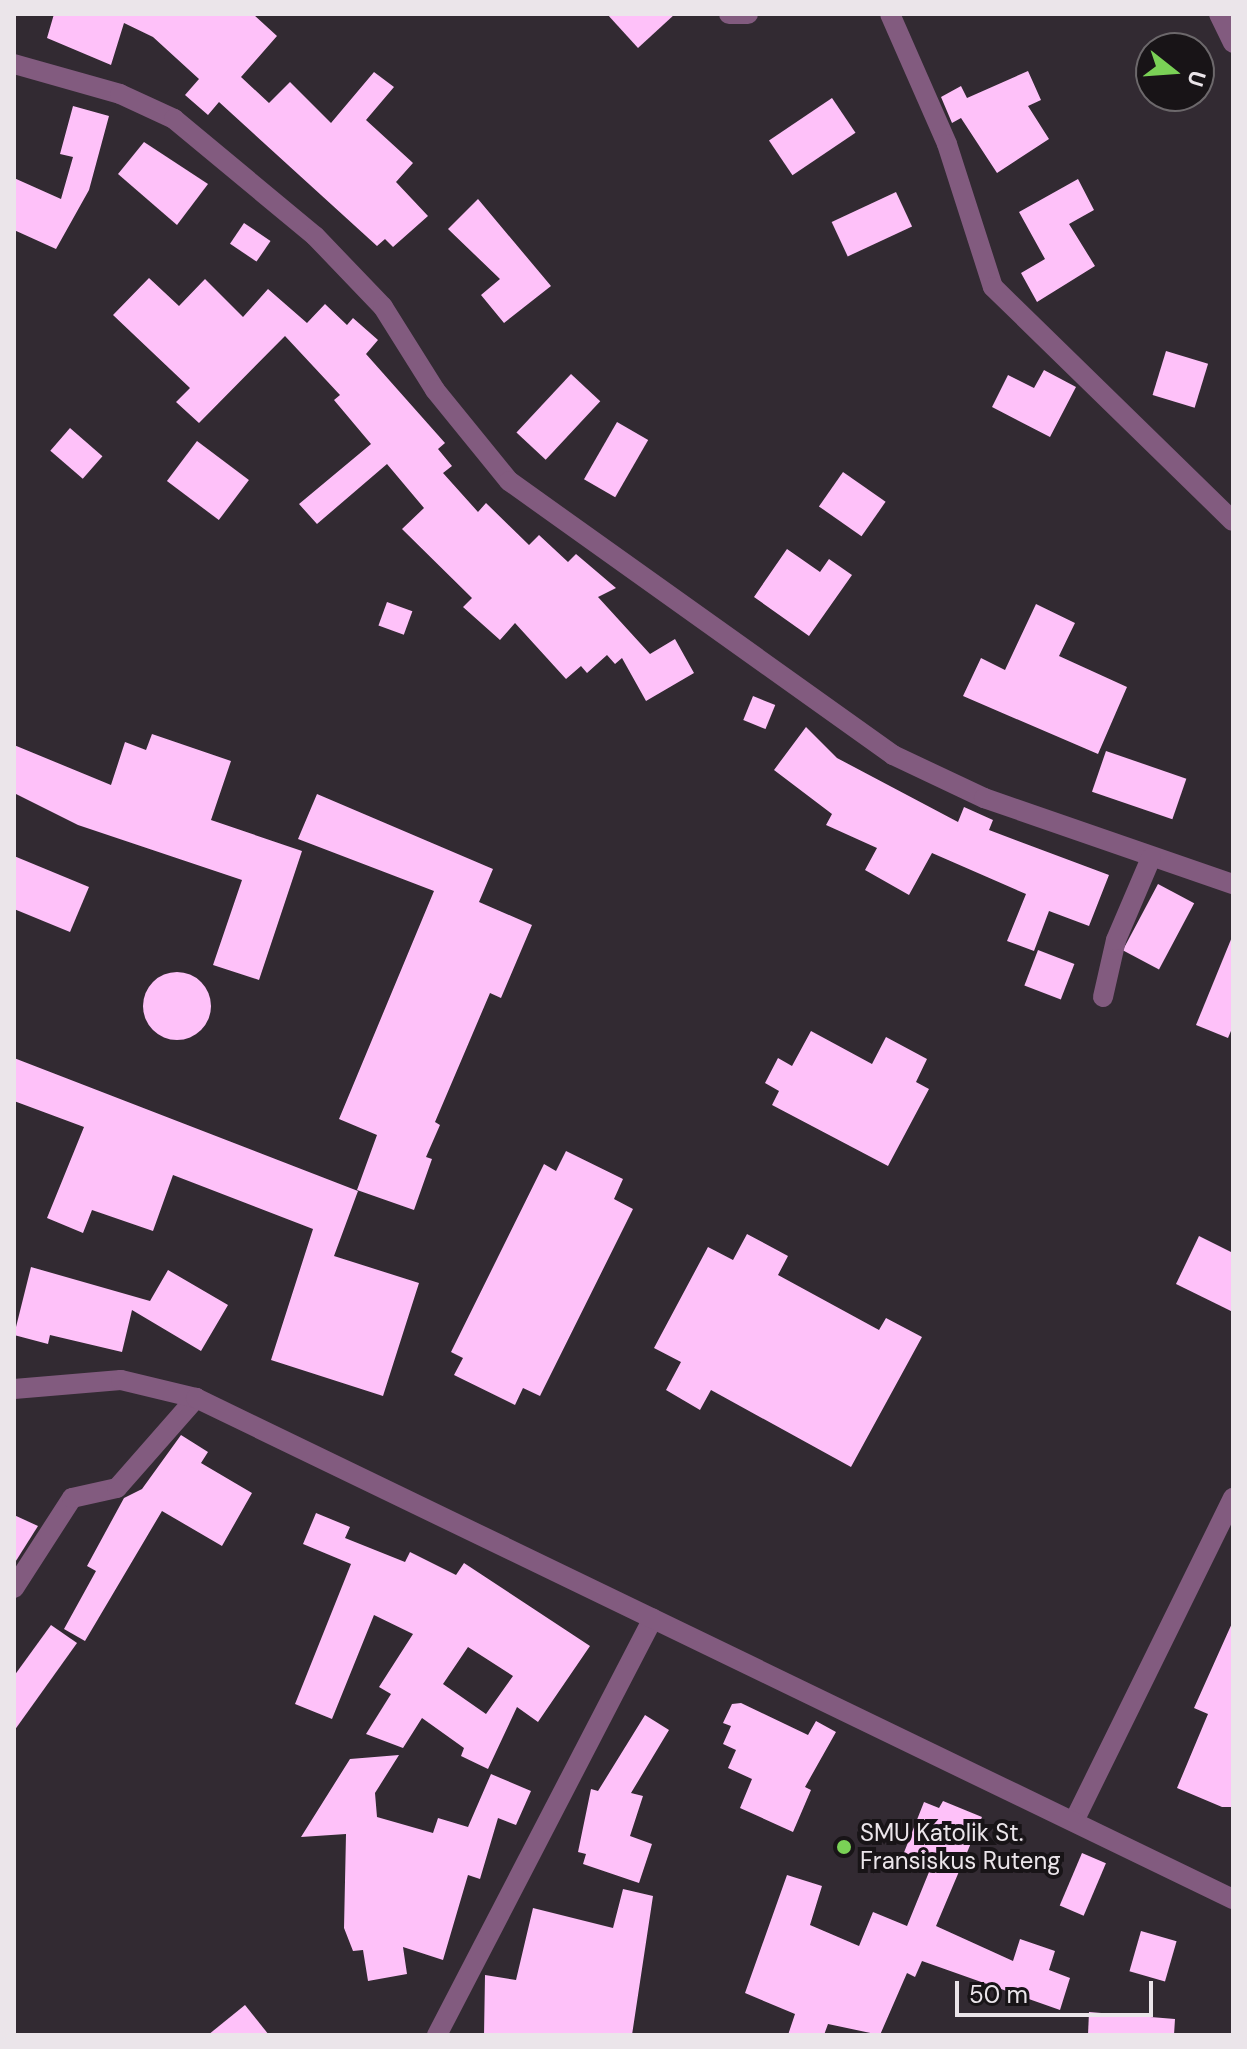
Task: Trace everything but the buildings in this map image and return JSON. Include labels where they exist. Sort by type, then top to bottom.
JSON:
[{"type":"street","points":[[729,14],[748,14]]},
{"type":"street","points":[[890,14],[947,144],[993,287],[1233,521]]},
{"type":"street","points":[[1219,14],[1233,43]]},
{"type":"street","points":[[14,64],[120,94],[174,119],[315,236],[383,307],[435,390],[509,481],[893,755],[984,798],[1233,884]]},
{"type":"street","points":[[1103,997],[1116,940],[1151,858]]},
{"type":"street","points":[[14,1389],[121,1380],[196,1398],[1075,1819],[1233,1899]]},
{"type":"street","points":[[14,1588],[72,1498],[117,1488],[196,1398]]},
{"type":"street","points":[[1075,1819],[1233,1498]]},
{"type":"street","points":[[437,2035],[653,1619]]},
{"type":"place","name":"SMU Katolik St. Fransiskus Ruteng","points":[[844,1847]]}]
